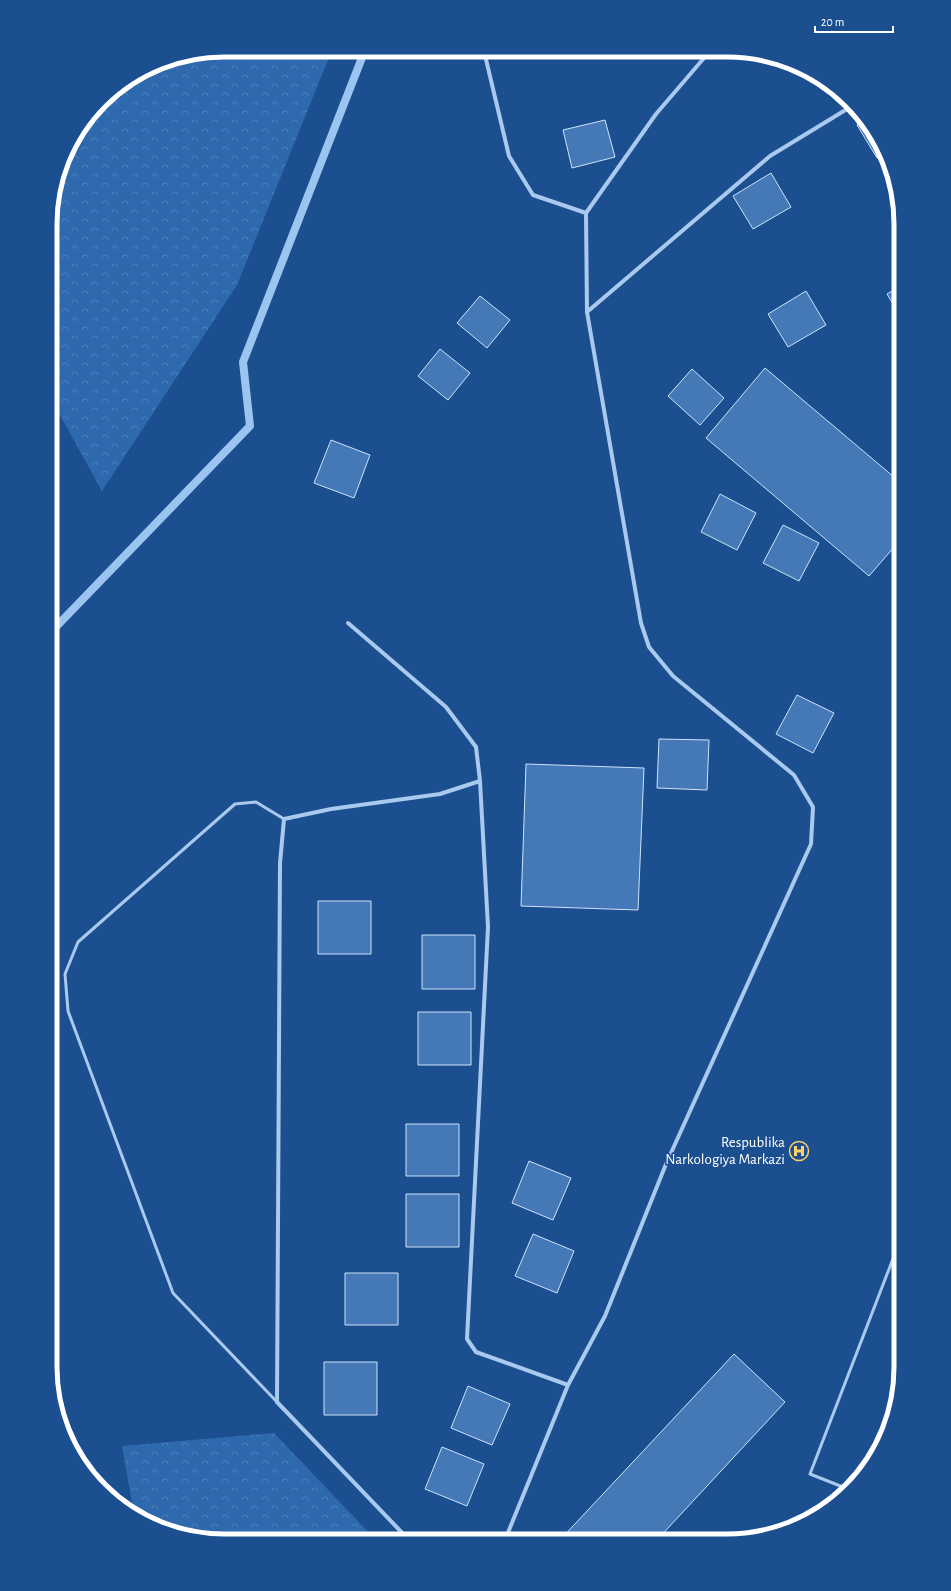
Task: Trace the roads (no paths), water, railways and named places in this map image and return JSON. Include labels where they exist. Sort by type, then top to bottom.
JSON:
[{"type":"street","points":[[485,57],[509,156],[529,189],[533,195],[586,213]]},
{"type":"street","points":[[507,1534],[568,1385],[605,1316],[666,1164],[812,844],[813,807],[794,774],[673,676],[649,647],[640,624],[587,312],[586,213],[656,114],[705,57]]},
{"type":"street","points":[[587,312],[770,156],[847,109]]},
{"type":"street","points":[[348,623],[446,707],[476,747],[480,781],[488,927],[467,1339],[476,1352],[568,1385]]},
{"type":"street","points":[[403,1534],[277,1402],[280,871],[284,819],[331,809],[440,794],[480,781]]},
{"type":"lane","points":[[277,1402],[173,1293],[68,1011],[65,974],[78,942],[235,804],[256,802],[284,819]]},
{"type":"lane","points":[[843,1487],[810,1474],[894,1256]]},
{"type":"waterway","points":[[57,626],[250,426],[243,362],[362,57]]},
{"type":"place","name":"Respublika Narkologiya Markazi","points":[[799,1151]]}]
